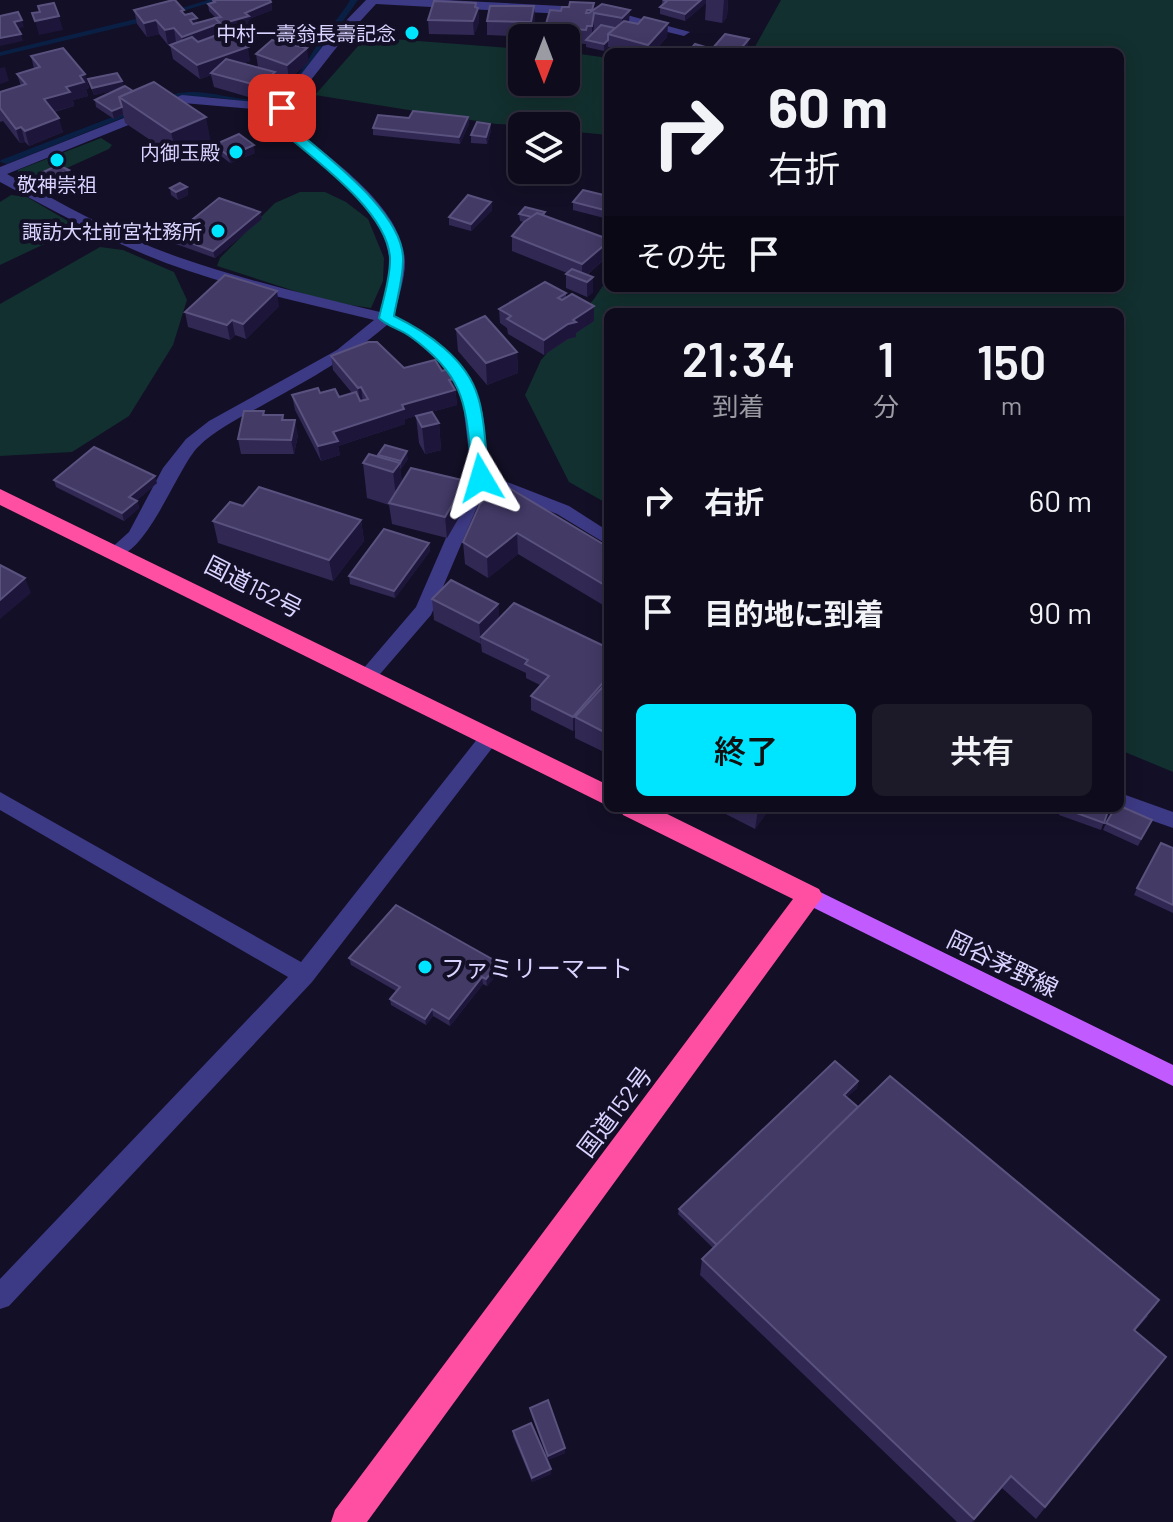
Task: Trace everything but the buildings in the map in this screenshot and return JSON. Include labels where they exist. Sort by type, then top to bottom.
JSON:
[{"type":"highway","name":"国道152号","points":[[0,496],[117,551],[604,794]]},
{"type":"highway","points":[[640,812],[810,896]]},
{"type":"highway","name":"国道152号","points":[[347,1522],[810,896]]},
{"type":"main road","name":"岡谷茅野線","points":[[810,896],[1173,1076]]},
{"type":"street","points":[[117,551],[136,536],[172,468],[192,443],[215,425],[343,354],[386,318],[397,258],[392,237],[374,208],[282,125],[282,108],[335,40],[373,0],[601,12],[684,32]]},
{"type":"street","points":[[3,181],[182,99],[282,108]]},
{"type":"street","points":[[3,181],[99,229],[172,260],[276,292],[386,318],[415,332],[453,366],[470,396],[481,478],[424,610],[367,676]]},
{"type":"street","points":[[481,478],[563,510],[604,536]]},
{"type":"street","points":[[4,1285],[304,975],[489,738]]},
{"type":"street","points":[[0,800],[304,975]]},
{"type":"street","points":[[1124,802],[1173,820]]},
{"type":"green space","points":[[781,0],[1173,0],[1173,772],[1124,752],[1124,308],[604,308],[604,502],[569,482],[525,395],[541,360],[604,284],[604,292],[1124,292],[1124,48],[754,48]]},
{"type":"green space","points":[[366,37],[508,48],[508,96],[580,96],[580,54],[604,57],[604,135],[580,132],[580,112],[508,112],[508,124],[315,95]]},
{"type":"green space","points":[[101,138],[112,145],[109,149],[38,181],[17,174],[18,170]]},
{"type":"green space","points":[[300,192],[325,192],[346,202],[368,219],[384,258],[383,281],[371,308],[329,302],[217,266],[220,258],[275,203]]},
{"type":"green space","points":[[11,195],[27,197],[73,224],[72,231],[0,265],[0,202]]},
{"type":"green space","points":[[100,247],[123,250],[174,272],[187,300],[173,345],[129,416],[72,452],[0,456],[0,304]]},
{"type":"waterway","points":[[169,13],[216,0]]},
{"type":"waterway","points":[[161,101],[199,94],[259,101],[281,95],[298,80],[354,0]]},
{"type":"waterway","points":[[0,54],[152,17]]},
{"type":"waterway","points":[[4,162],[136,111]]},
{"type":"place","name":"中村一壽翁長壽記念","points":[[412,33]]},
{"type":"place","name":"内御玉殿","points":[[236,152]]},
{"type":"place","name":"敬神崇祖","points":[[57,160]]},
{"type":"place","name":"諏訪大社前宮社務所","points":[[218,231]]},
{"type":"place","name":"ファミリーマート","points":[[425,967]]},
{"type":"route","points":[[282,108],[282,125],[374,208],[392,237],[397,258],[386,318],[415,332],[453,366],[470,396],[481,478]]}]
